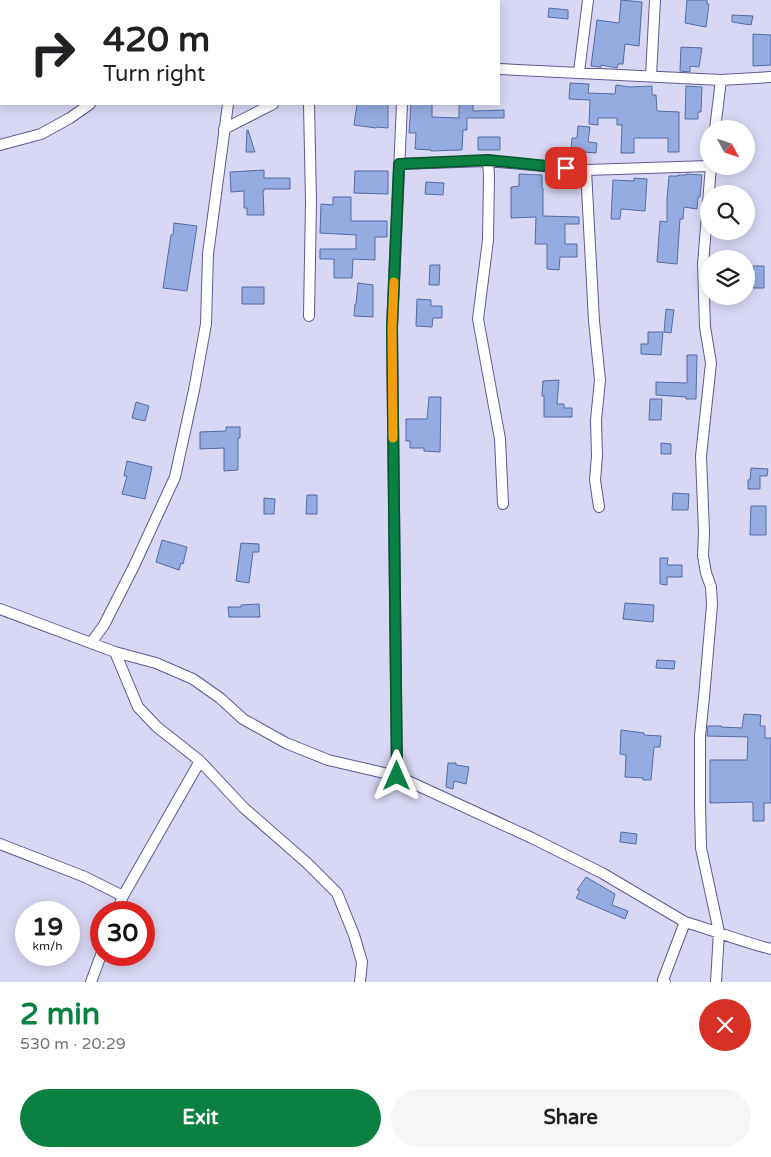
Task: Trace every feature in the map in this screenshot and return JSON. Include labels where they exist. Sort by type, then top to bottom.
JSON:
[{"type":"street","points":[[579,72],[588,0]]},
{"type":"street","points":[[651,76],[655,0]]},
{"type":"street","points":[[500,69],[722,80],[771,77]]},
{"type":"street","points":[[716,120],[722,80]]},
{"type":"street","points":[[0,145],[41,134],[89,105]]},
{"type":"street","points":[[92,643],[104,625],[134,566],[175,477],[206,324],[208,254],[228,105]]},
{"type":"street","points":[[224,129],[271,105]]},
{"type":"street","points":[[309,105],[311,201],[309,316]]},
{"type":"street","points":[[397,776],[392,328],[402,105]]},
{"type":"street","points":[[399,164],[488,160],[586,170],[700,166]]},
{"type":"street","points":[[488,160],[488,240],[478,319],[500,439],[503,504]]},
{"type":"street","points":[[586,170],[594,321],[600,380],[596,420],[597,456],[594,480],[598,507]]},
{"type":"street","points":[[709,175],[703,264],[705,327],[710,363],[700,456],[704,532],[703,556],[706,574],[711,587],[712,605],[700,736],[700,795],[701,848],[720,932],[716,982]]},
{"type":"street","points":[[0,609],[115,652],[156,663],[193,679],[220,698],[243,718],[286,743],[328,760],[397,776],[532,838],[602,873],[685,922],[771,949]]},
{"type":"street","points":[[115,652],[138,707],[157,727],[200,761],[244,808],[307,863],[336,893],[354,935],[362,962],[360,982]]},
{"type":"street","points":[[121,901],[200,761]]},
{"type":"street","points":[[0,844],[84,877],[123,896]]},
{"type":"street","points":[[664,981],[685,922]]},
{"type":"street","points":[[91,982],[97,966]]},
{"type":"building","points":[[621,0],[642,2],[639,46],[625,44],[623,64],[618,64],[617,68],[601,65],[601,67],[591,66],[597,20],[619,23]]},
{"type":"building","points":[[687,0],[707,0],[707,4],[709,4],[706,27],[685,23]]},
{"type":"building","points":[[549,8],[568,10],[568,19],[548,17]]},
{"type":"building","points":[[732,15],[753,16],[751,25],[732,22]]},
{"type":"building","points":[[753,34],[771,35],[771,65],[753,66]]},
{"type":"building","points":[[681,47],[702,48],[699,67],[690,66],[690,72],[680,71]]},
{"type":"building","points":[[570,83],[589,84],[588,93],[615,94],[616,85],[630,87],[652,86],[652,95],[656,95],[657,111],[679,112],[679,152],[668,152],[668,138],[634,138],[634,153],[621,153],[622,125],[617,125],[617,118],[598,118],[598,125],[589,124],[590,100],[569,99]]},
{"type":"building","points":[[686,86],[702,87],[701,112],[698,112],[698,119],[685,119]]},
{"type":"building","points":[[357,105],[388,105],[388,128],[354,125]]},
{"type":"building","points":[[411,105],[432,105],[432,117],[459,118],[459,105],[473,105],[473,111],[504,110],[504,118],[467,118],[467,130],[463,130],[462,150],[431,151],[415,149],[416,133],[409,133]]},
{"type":"building","points":[[578,126],[590,127],[588,142],[597,143],[596,153],[571,151],[572,138],[577,138]]},
{"type":"building","points":[[248,130],[255,152],[246,152]]},
{"type":"building","points":[[478,137],[500,137],[500,150],[478,150]]},
{"type":"building","points":[[264,170],[264,178],[290,178],[290,189],[264,189],[264,215],[247,215],[247,208],[244,208],[244,191],[231,192],[230,172]]},
{"type":"building","points":[[355,171],[388,171],[388,194],[354,193]]},
{"type":"building","points":[[519,174],[542,175],[543,216],[579,217],[579,224],[565,224],[565,244],[577,244],[577,257],[560,257],[559,270],[547,269],[547,244],[535,244],[536,217],[511,218],[511,187],[519,186]]},
{"type":"building","points":[[702,175],[697,209],[684,207],[683,219],[680,219],[677,264],[657,262],[660,221],[667,222],[669,176]]},
{"type":"building","points":[[634,178],[647,179],[645,211],[621,209],[620,219],[611,219],[613,180],[634,181]]},
{"type":"building","points":[[426,182],[444,183],[443,195],[425,194]]},
{"type":"building","points":[[333,197],[351,197],[351,221],[387,221],[387,237],[375,237],[375,260],[353,259],[352,278],[334,278],[334,259],[320,259],[320,249],[356,249],[356,235],[320,233],[321,204],[333,205]]},
{"type":"building","points":[[174,223],[197,226],[187,291],[163,288]]},
{"type":"building","points":[[430,265],[440,265],[439,285],[429,285]]},
{"type":"building","points":[[755,266],[764,266],[764,288],[755,288]]},
{"type":"building","points":[[358,283],[373,285],[373,317],[354,316]]},
{"type":"building","points":[[242,287],[264,287],[264,304],[242,304]]},
{"type":"building","points":[[417,299],[431,300],[431,306],[442,306],[442,318],[433,318],[432,327],[416,326]]},
{"type":"building","points":[[666,309],[674,310],[671,333],[664,332]]},
{"type":"building","points":[[648,332],[663,332],[661,355],[641,354],[641,344],[648,344]]},
{"type":"building","points":[[687,355],[697,355],[696,399],[656,395],[656,382],[687,383]]},
{"type":"building","points":[[559,380],[557,404],[564,404],[564,408],[572,408],[572,417],[544,417],[543,381]]},
{"type":"building","points":[[429,397],[441,397],[440,452],[424,451],[424,448],[410,448],[410,441],[406,441],[406,419],[427,419]]},
{"type":"building","points":[[650,399],[662,399],[661,420],[649,420]]},
{"type":"building","points":[[136,402],[149,406],[145,421],[132,418]]},
{"type":"building","points":[[226,427],[240,427],[238,470],[224,471],[224,448],[200,449],[200,432],[226,431]]},
{"type":"building","points":[[661,443],[671,444],[671,454],[661,454]]},
{"type":"building","points":[[127,461],[152,467],[145,499],[122,494],[127,476],[124,476]]},
{"type":"building","points":[[751,468],[768,469],[767,476],[760,476],[760,489],[748,489]]},
{"type":"building","points":[[673,493],[689,494],[688,510],[672,510]]},
{"type":"building","points":[[307,495],[317,495],[317,514],[306,514]]},
{"type":"building","points":[[264,498],[275,499],[274,514],[264,514]]},
{"type":"building","points":[[751,506],[766,506],[766,535],[750,535]]},
{"type":"building","points":[[162,540],[187,547],[183,564],[181,563],[179,570],[156,562]]},
{"type":"building","points":[[241,543],[259,544],[259,552],[253,552],[249,583],[236,581]]},
{"type":"building","points":[[660,558],[668,558],[667,565],[682,565],[682,577],[667,577],[667,585],[660,584]]},
{"type":"building","points":[[625,603],[654,605],[653,622],[623,619]]},
{"type":"building","points":[[259,604],[260,617],[229,617],[228,607]]},
{"type":"building","points":[[657,660],[675,661],[674,669],[656,668]]},
{"type":"building","points":[[744,714],[761,715],[760,726],[765,726],[765,738],[771,738],[771,803],[764,803],[764,821],[753,821],[752,802],[710,803],[710,760],[747,760],[748,737],[707,736],[708,726],[742,728]]},
{"type":"building","points":[[621,730],[644,733],[644,735],[661,736],[660,747],[654,747],[651,780],[625,777],[626,755],[620,754]]},
{"type":"building","points":[[448,763],[469,767],[466,784],[454,781],[453,789],[446,787]]},
{"type":"building","points":[[621,832],[637,834],[636,844],[620,842]]},
{"type":"building","points":[[586,877],[615,894],[612,905],[628,911],[625,919],[576,898],[580,891],[577,890]]},
{"type":"slow traffic","points":[[393,438],[392,328],[394,282]]},
{"type":"route","points":[[397,776],[392,328],[399,164],[488,160],[566,168]]}]
